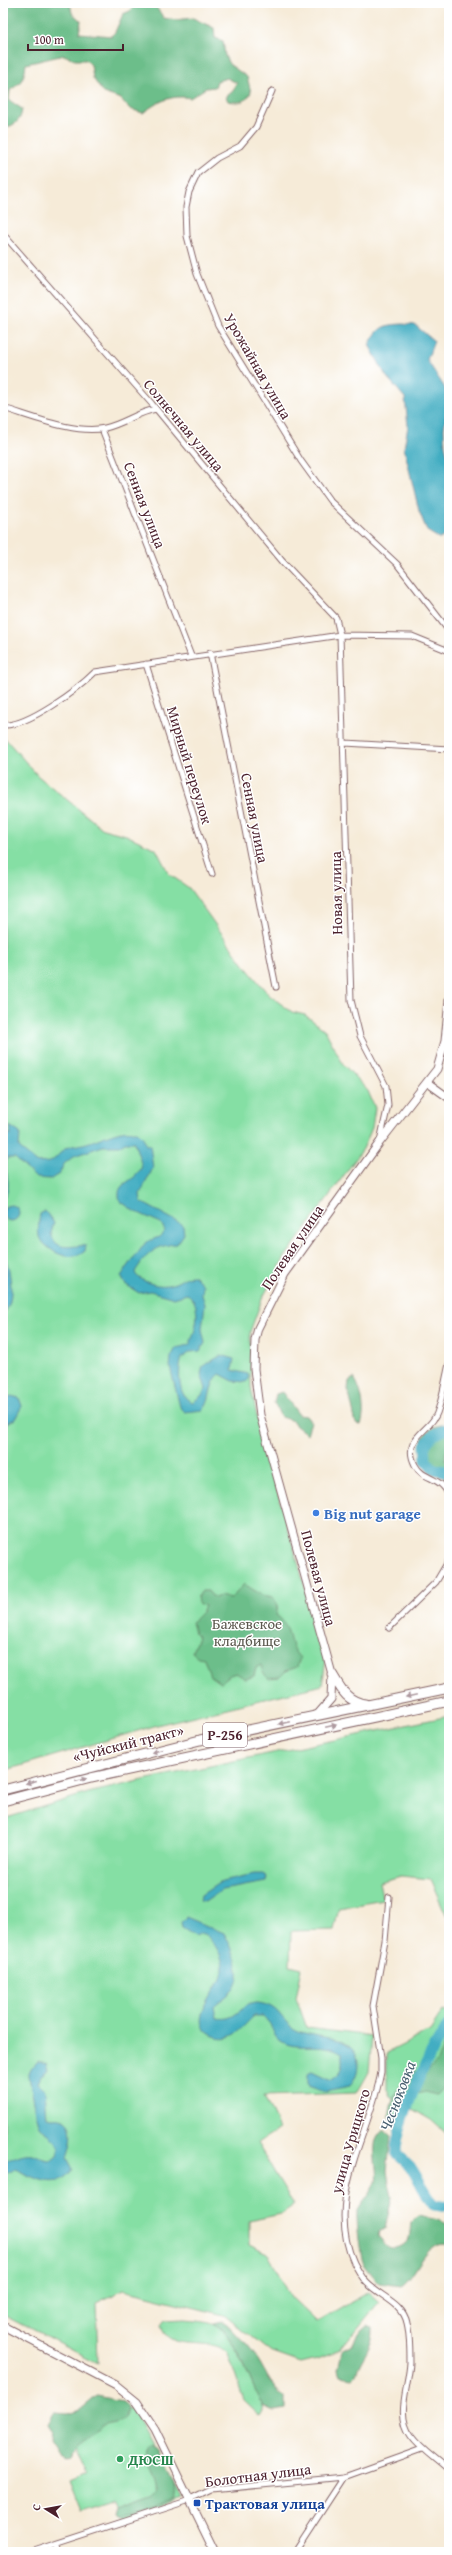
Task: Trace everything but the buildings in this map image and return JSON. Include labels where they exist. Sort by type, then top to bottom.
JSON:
[{"type":"highway","points":[[332,1674],[342,1692],[349,1699],[359,1704],[371,1705]]},
{"type":"highway","name":"«Чуйский тракт»","points":[[3,1790],[200,1740],[449,1688]]},
{"type":"highway","name":"«Чуйский тракт»","points":[[3,1801],[91,1778],[449,1701]]},
{"type":"street","name":"Урожайная улица","points":[[272,91],[256,127],[240,146],[217,158],[198,173],[189,192],[186,208],[187,236],[197,274],[218,326],[301,461],[330,502],[397,564],[449,631]]},
{"type":"street","name":"Солнечная улица","points":[[3,234],[156,409],[283,562],[336,618],[340,635]]},
{"type":"street","points":[[3,408],[75,427],[93,430],[120,424],[145,411],[156,409]]},
{"type":"street","name":"Сенная улица","points":[[102,429],[191,656]]},
{"type":"street","points":[[3,725],[29,719],[69,694],[95,672],[210,653],[340,635],[412,636],[449,650]]},
{"type":"street","name":"Новая улица","points":[[340,635],[345,743],[351,1000],[360,1036],[386,1086],[388,1105],[380,1142]]},
{"type":"street","name":"Сенная улица","points":[[210,653],[276,987]]},
{"type":"street","name":"Мирный переулок","points":[[146,664],[212,874]]},
{"type":"street","points":[[345,743],[449,750]]},
{"type":"street","name":"Полевая улица","points":[[315,1716],[326,1707],[331,1699],[332,1674],[260,1415],[254,1376],[254,1346],[258,1328],[285,1274],[380,1142],[428,1083],[441,1063],[449,1000]]},
{"type":"street","points":[[428,1083],[449,1098]]},
{"type":"street","points":[[449,1364],[437,1414],[416,1439],[412,1456],[420,1472],[434,1478],[444,1487],[449,1497]]},
{"type":"street","points":[[389,1628],[436,1582],[449,1560]]},
{"type":"street","name":"улица Урицкого","points":[[389,1897],[385,1941],[373,2006],[381,2058],[381,2072],[355,2156],[343,2217],[354,2261],[360,2273],[367,2283],[399,2307],[404,2315],[410,2362],[402,2410],[404,2425],[422,2449],[449,2471]]},
{"type":"street","points":[[3,2326],[127,2392],[137,2402],[155,2429],[215,2552]]},
{"type":"street","name":"Болотная улица","points":[[30,2552],[57,2545],[190,2500],[211,2490],[344,2477],[422,2449]]},
{"type":"street","points":[[295,2552],[344,2477]]},
{"type":"street","points":[[57,2545],[59,2552]]},
{"type":"green space","points":[[3,3],[70,3],[72,13],[81,21],[79,33],[111,36],[115,32],[123,14],[130,11],[137,3],[153,3],[164,18],[175,20],[193,18],[214,28],[215,38],[223,41],[225,56],[229,64],[247,77],[251,92],[247,98],[242,101],[228,101],[226,97],[233,91],[237,83],[227,78],[217,81],[215,87],[206,88],[190,98],[171,98],[159,102],[143,113],[130,109],[121,99],[103,93],[93,78],[91,65],[86,60],[75,60],[64,55],[26,64],[22,80],[10,90],[9,100],[22,109],[20,117],[14,124],[3,129],[3,32],[5,30]]},
{"type":"green space","name":"Бажевское кладбище","points":[[3,736],[38,776],[103,829],[126,835],[156,849],[169,874],[189,888],[245,966],[269,995],[292,1012],[305,1015],[325,1030],[343,1064],[368,1091],[375,1108],[372,1128],[363,1149],[285,1257],[262,1299],[250,1332],[251,1387],[260,1431],[326,1660],[322,1685],[161,1724],[3,1771]]},
{"type":"green space","points":[[354,1378],[359,1388],[362,1401],[363,1414],[361,1425],[356,1424],[348,1389],[349,1381]]},
{"type":"green space","points":[[282,1392],[299,1415],[306,1416],[311,1422],[307,1434],[296,1426],[293,1421],[281,1417],[274,1403],[276,1394]]},
{"type":"green space","points":[[442,1425],[449,1426],[449,1451],[446,1452],[446,1460],[449,1464],[449,1485],[443,1476],[432,1474],[423,1460],[421,1452],[423,1438],[427,1432]]},
{"type":"green space","name":"Бажевское кладбище","points":[[244,1584],[262,1595],[273,1597],[278,1605],[276,1615],[286,1625],[292,1646],[300,1658],[297,1667],[286,1671],[280,1677],[268,1678],[263,1673],[261,1665],[256,1668],[254,1676],[246,1679],[236,1673],[230,1675],[220,1683],[210,1676],[204,1658],[198,1657],[192,1652],[198,1637],[195,1633],[192,1622],[202,1612],[205,1606],[198,1603],[197,1597],[202,1591],[208,1591],[214,1598],[220,1596],[231,1599]]},
{"type":"green space","points":[[449,1716],[449,1921],[430,1879],[401,1876],[379,1882],[383,1900],[339,1908],[334,1930],[291,1931],[290,1965],[302,1968],[296,1998],[307,2028],[372,2036],[369,2072],[357,2093],[264,2096],[279,2129],[257,2143],[294,2205],[281,2214],[249,2221],[249,2245],[268,2254],[291,2297],[317,2322],[368,2292],[379,2302],[340,2350],[317,2359],[301,2363],[270,2352],[224,2315],[124,2290],[96,2303],[98,2363],[3,2314],[3,1819],[88,1793],[148,1779]]},
{"type":"green space","points":[[443,2011],[449,2013],[449,2136],[431,2120],[390,2096],[387,2089],[387,2053],[430,2031]]},
{"type":"green space","points":[[449,2036],[449,2080],[445,2082],[443,2088],[436,2095],[426,2092],[416,2094],[405,2114],[394,2124],[391,2123],[390,2109],[392,2101],[403,2081],[414,2071],[426,2073],[437,2061]]},
{"type":"green space","points":[[384,2129],[391,2135],[387,2172],[392,2197],[385,2229],[379,2231],[378,2236],[387,2246],[396,2248],[406,2243],[409,2237],[411,2222],[419,2216],[439,2220],[449,2225],[449,2244],[441,2243],[433,2246],[411,2275],[400,2286],[380,2283],[368,2270],[362,2259],[358,2230],[357,2213],[372,2191],[376,2182],[376,2140]]},
{"type":"green space","points":[[185,2319],[215,2324],[229,2338],[242,2361],[263,2406],[264,2412],[261,2417],[244,2401],[228,2354],[221,2348],[212,2345],[181,2342],[172,2339],[165,2334],[161,2325],[165,2320]]},
{"type":"green space","points":[[222,2321],[227,2324],[255,2355],[273,2385],[285,2398],[285,2409],[274,2411],[263,2406],[231,2340],[214,2323]]},
{"type":"green space","points":[[367,2325],[373,2327],[373,2335],[356,2375],[352,2378],[340,2376],[338,2370],[342,2351],[353,2345],[358,2333]]},
{"type":"green space","points":[[97,2396],[122,2401],[126,2407],[124,2418],[102,2426],[84,2438],[79,2442],[70,2457],[64,2458],[52,2438],[53,2430],[49,2424],[55,2413],[68,2414],[80,2410]]},
{"type":"green space","name":"ДЮСШ","points":[[132,2407],[181,2498],[122,2518],[115,2500],[81,2511],[69,2481],[87,2473],[68,2431]]},
{"type":"green space","points":[[151,2446],[158,2450],[170,2474],[174,2487],[173,2499],[117,2515],[115,2513],[117,2506],[153,2493],[157,2489],[157,2484],[146,2454],[147,2450]]},
{"type":"water","points":[[391,325],[415,325],[434,341],[427,360],[445,388],[448,405],[444,429],[445,445],[449,461],[449,533],[440,539],[427,531],[419,511],[404,448],[408,426],[405,398],[386,376],[369,345],[382,328]]},
{"type":"water","points":[[10,1126],[20,1133],[19,1148],[38,1163],[50,1162],[66,1148],[87,1143],[121,1131],[130,1130],[137,1132],[142,1137],[146,1145],[150,1145],[153,1168],[140,1194],[141,1202],[178,1222],[183,1226],[184,1234],[177,1244],[163,1246],[148,1255],[135,1272],[136,1275],[139,1278],[157,1285],[172,1284],[188,1277],[195,1276],[203,1285],[202,1295],[205,1304],[202,1329],[205,1343],[200,1351],[191,1352],[182,1358],[180,1369],[181,1389],[184,1395],[193,1402],[201,1396],[206,1389],[201,1374],[203,1366],[222,1355],[234,1359],[232,1370],[248,1374],[249,1379],[246,1382],[233,1381],[220,1374],[214,1381],[208,1401],[203,1410],[185,1412],[180,1407],[170,1367],[171,1357],[176,1348],[189,1345],[192,1340],[197,1318],[195,1304],[192,1298],[187,1294],[174,1298],[150,1291],[139,1293],[125,1284],[121,1276],[146,1242],[159,1237],[165,1231],[161,1223],[134,1211],[120,1201],[120,1189],[135,1177],[142,1166],[134,1142],[125,1142],[119,1146],[103,1146],[74,1156],[64,1164],[59,1174],[51,1179],[36,1178],[15,1158],[8,1158],[6,1167],[8,1188],[3,1198],[3,1131],[11,1135]]},
{"type":"water","points":[[8,1205],[14,1205],[19,1210],[17,1219],[14,1221],[8,1221],[3,1216],[3,1210]]},
{"type":"water","points":[[45,1211],[54,1223],[51,1233],[53,1240],[57,1244],[66,1247],[86,1246],[85,1251],[79,1255],[67,1256],[49,1248],[40,1239],[38,1226],[40,1214]]},
{"type":"water","points":[[3,1252],[10,1275],[11,1293],[7,1309],[3,1314],[3,1290],[6,1272],[3,1266]]},
{"type":"water","points":[[11,1396],[19,1398],[22,1406],[15,1419],[3,1425],[3,1401]]},
{"type":"water","points":[[254,1874],[263,1874],[267,1877],[266,1882],[222,1890],[205,1902],[200,1901],[201,1895],[222,1881]]},
{"type":"water","points":[[186,1917],[224,1933],[237,1962],[238,1978],[236,1985],[230,1993],[215,2005],[217,2018],[230,2017],[235,2015],[247,2005],[258,2003],[271,2007],[288,2024],[301,2032],[332,2038],[350,2046],[356,2054],[358,2064],[356,2075],[350,2086],[325,2091],[308,2085],[308,2074],[313,2072],[330,2080],[337,2075],[343,2066],[342,2053],[327,2047],[294,2046],[287,2044],[278,2039],[263,2016],[254,2016],[241,2029],[231,2036],[220,2038],[205,2030],[201,2022],[202,2014],[221,1978],[223,1965],[213,1942],[206,1935],[200,1933],[195,1936],[182,1928],[181,1922]]},
{"type":"water","points":[[39,2061],[46,2063],[48,2070],[40,2076],[37,2083],[45,2090],[47,2117],[66,2120],[70,2124],[72,2135],[67,2158],[73,2169],[68,2176],[54,2182],[38,2179],[16,2169],[3,2175],[3,2162],[17,2156],[32,2154],[43,2159],[51,2160],[57,2155],[59,2147],[53,2138],[40,2127],[37,2118],[29,2073],[33,2066]]},
{"type":"waterway","name":"Чесноковка","points":[[449,1428],[433,1435],[425,1445],[426,1461],[434,1469],[449,1472]]},
{"type":"waterway","name":"Чесноковка","points":[[449,2025],[441,2036],[415,2087],[397,2140],[396,2153],[410,2166],[434,2205],[449,2207]]},
{"type":"place","name":"Big nut garage","points":[[316,1513]]},
{"type":"place","name":"ДЮСШ","points":[[120,2459]]},
{"type":"place","name":"Трактовая улица","points":[[197,2503]]}]
